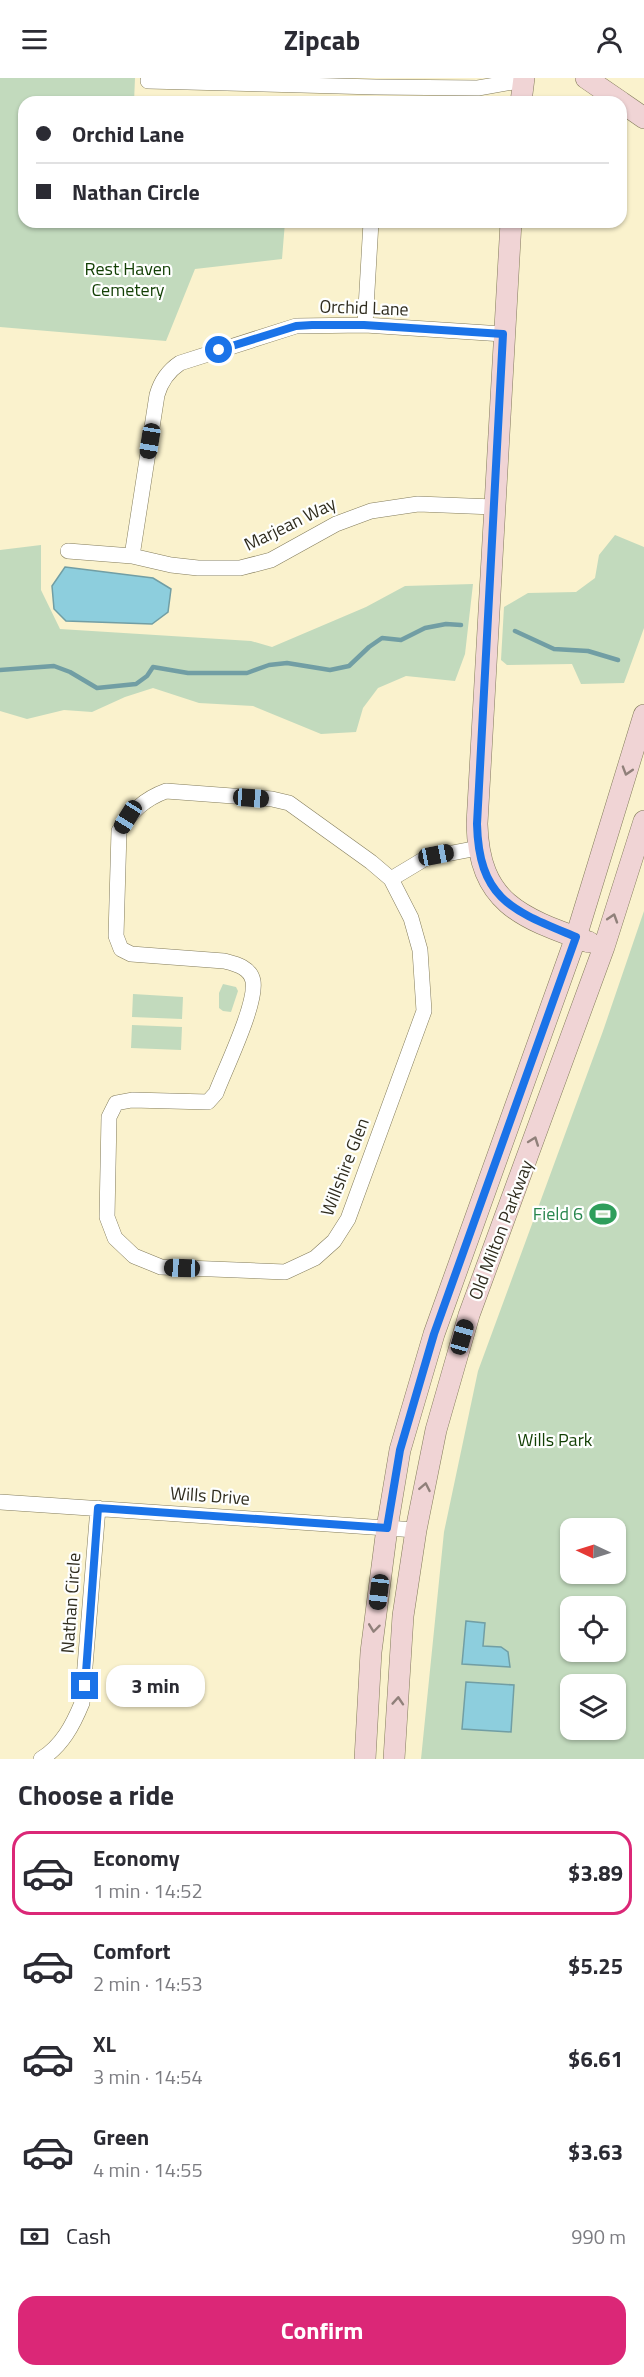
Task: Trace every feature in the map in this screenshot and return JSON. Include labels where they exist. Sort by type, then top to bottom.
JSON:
[{"type":"main road","points":[[586,78],[612,96]]},
{"type":"main road","points":[[522,96],[524,79]]},
{"type":"main road","points":[[627,106],[644,118]]},
{"type":"main road","points":[[511,228],[477,824],[478,848],[482,866],[489,881],[506,903],[526,916],[604,947]]},
{"type":"main road","name":"Old Milton Parkway","points":[[364,1759],[371,1652],[400,1450],[434,1334],[576,937],[644,715]]},
{"type":"main road","name":"Old Milton Parkway","points":[[394,1759],[403,1616],[416,1530],[436,1430],[469,1315],[604,947],[644,821]]},
{"type":"street","points":[[148,81],[376,95],[498,86],[524,79]]},
{"type":"street","points":[[364,325],[371,228]]},
{"type":"street","name":"Orchid Lane","points":[[132,556],[157,395],[161,382],[172,368],[190,360],[296,326],[364,325],[503,334]]},
{"type":"street","name":"Marjean Way","points":[[68,551],[132,556],[171,565],[219,570],[240,568],[271,560],[336,524],[371,512],[418,504],[494,507]]},
{"type":"street","name":"Willshire Glen","points":[[166,791],[290,803],[391,879],[411,918],[420,950],[424,1011],[348,1219],[334,1241],[315,1258],[285,1272],[161,1268],[134,1256],[115,1238],[107,1217],[109,1117],[116,1103],[132,1100],[208,1102],[216,1093],[252,1000],[253,981],[247,970],[238,964],[131,954],[121,949],[116,936],[119,831],[128,817],[140,804],[166,791]]},
{"type":"street","points":[[391,879],[426,858],[478,848]]},
{"type":"street","name":"Wills Drive","points":[[0,1502],[416,1530]]},
{"type":"street","name":"Nathan Circle","points":[[41,1759],[62,1741],[74,1724],[82,1703],[98,1508]]},
{"type":"green space","name":"Rest Haven Cemetery","points":[[0,78],[135,78],[134,96],[18,96],[18,228],[285,228],[282,259],[195,269],[166,341],[0,327]]},
{"type":"green space","points":[[615,535],[644,547],[644,628],[624,683],[581,684],[572,664],[507,665],[501,660],[504,607],[528,593],[576,592],[595,578],[599,555]]},
{"type":"green space","points":[[41,545],[41,590],[60,629],[251,641],[272,647],[366,607],[405,586],[473,584],[465,654],[455,681],[406,676],[378,688],[363,708],[356,732],[321,734],[253,706],[199,703],[153,688],[125,697],[92,712],[64,710],[27,719],[0,711],[0,550]]},
{"type":"green space","name":"Wills Park","points":[[644,911],[644,1759],[421,1759],[444,1532],[478,1371],[603,1031]]},
{"type":"green space","points":[[223,984],[236,987],[238,991],[231,1012],[219,1008],[219,993]]},
{"type":"green space","points":[[133,994],[183,997],[182,1019],[132,1017]]},
{"type":"green space","points":[[132,1025],[182,1027],[181,1050],[131,1048]]},
{"type":"water","points":[[65,567],[153,578],[171,589],[168,612],[152,624],[66,621],[54,609],[52,586]]},
{"type":"water","points":[[466,1621],[485,1623],[483,1646],[501,1647],[508,1652],[510,1667],[462,1664]]},
{"type":"water","points":[[466,1682],[514,1685],[511,1732],[462,1729]]},
{"type":"waterway","points":[[0,670],[54,666],[70,672],[97,688],[136,684],[147,676],[153,667],[188,673],[247,673],[269,665],[287,663],[330,670],[349,666],[382,638],[401,640],[425,628],[446,624],[461,625]]},
{"type":"waterway","points":[[515,631],[554,649],[588,651],[618,660]]},
{"type":"place","name":"Field 6","points":[[603,1214]]},
{"type":"route","points":[[85,1686],[98,1508],[387,1528],[400,1450],[434,1334],[576,937],[526,916],[506,903],[489,881],[479,857],[477,824],[503,334],[329,324],[296,326],[219,350]]}]
